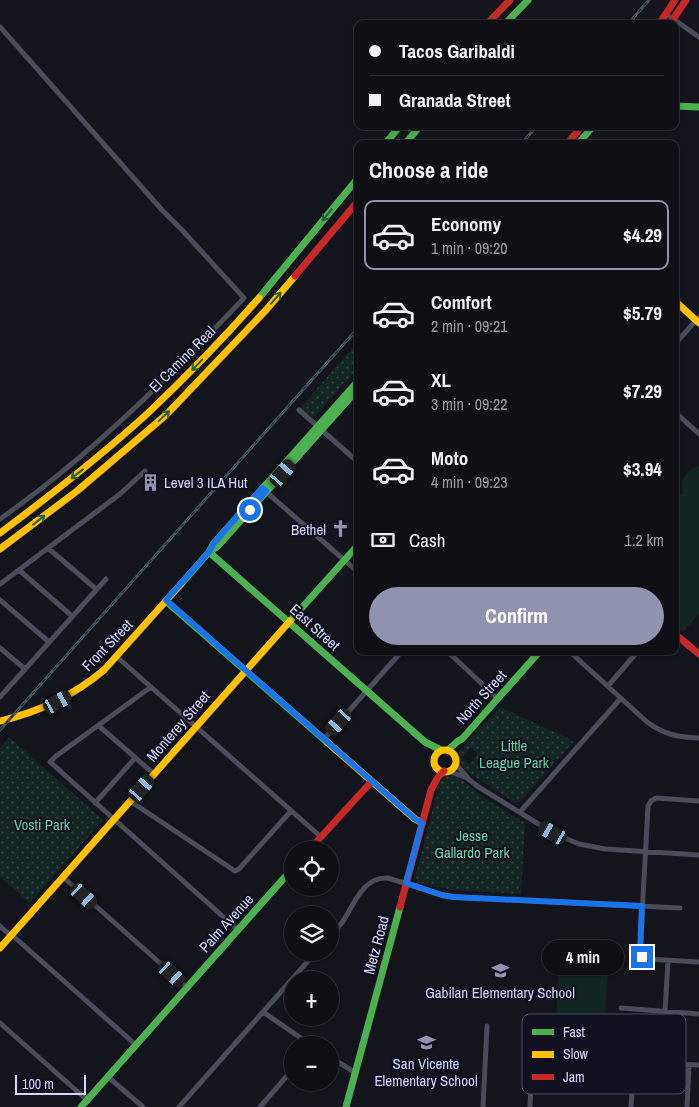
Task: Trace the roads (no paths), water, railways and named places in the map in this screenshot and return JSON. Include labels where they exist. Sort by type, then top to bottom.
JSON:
[{"type":"main road","points":[[492,20],[510,0]]},
{"type":"main road","points":[[509,20],[528,0]]},
{"type":"main road","points":[[662,20],[675,0]]},
{"type":"main road","points":[[673,20],[686,0]]},
{"type":"main road","points":[[679,106],[699,107]]},
{"type":"main road","points":[[388,140],[397,130]]},
{"type":"main road","points":[[408,140],[417,130]]},
{"type":"main road","points":[[570,140],[579,130]]},
{"type":"main road","points":[[581,140],[590,130]]},
{"type":"main road","name":"El Camino Real","points":[[0,533],[92,462],[184,378],[256,302],[354,183]]},
{"type":"main road","name":"El Camino Real","points":[[0,549],[77,491],[166,415],[266,310],[354,206]]},
{"type":"main road","points":[[679,304],[698,320]]},
{"type":"main road","name":"Front Street","points":[[0,721],[37,711],[64,698],[93,680],[104,670],[209,552],[218,546],[354,386]]},
{"type":"main road","name":"Front Street","points":[[319,428],[354,393]]},
{"type":"main road","name":"Monterey Street","points":[[0,948],[354,549]]},
{"type":"main road","name":"East Street","points":[[209,552],[425,742],[448,752]]},
{"type":"main road","points":[[166,600],[245,671],[415,819],[422,823]]},
{"type":"main road","points":[[679,637],[699,654]]},
{"type":"main road","name":"North Street","points":[[448,752],[462,739],[536,655]]},
{"type":"main road","name":"East Street","points":[[425,742],[434,760]]},
{"type":"main road","points":[[448,752],[455,763],[453,768],[446,771],[439,770],[434,760],[436,753],[448,752]]},
{"type":"main road","name":"Metz Road","points":[[431,790],[434,760]]},
{"type":"main road","name":"Metz Road","points":[[346,1107],[431,790],[438,777],[446,771]]},
{"type":"main road","points":[[318,841],[372,781]]},
{"type":"main road","name":"Palm Avenue","points":[[81,1107],[284,878]]},
{"type":"street","points":[[666,14],[671,20]]},
{"type":"street","points":[[679,25],[699,37]]},
{"type":"street","points":[[0,27],[162,210],[244,298],[142,402],[38,491],[0,519]]},
{"type":"street","points":[[679,340],[698,320]]},
{"type":"street","points":[[299,410],[354,459]]},
{"type":"street","points":[[679,416],[699,434]]},
{"type":"street","points":[[0,584],[120,494],[145,471]]},
{"type":"street","points":[[264,490],[354,569]]},
{"type":"street","points":[[48,548],[96,590]]},
{"type":"street","points":[[19,570],[72,616]]},
{"type":"street","points":[[1,695],[106,579]]},
{"type":"street","points":[[0,600],[49,642]]},
{"type":"street","points":[[0,648],[25,669]]},
{"type":"street","points":[[324,739],[398,655]]},
{"type":"street","points":[[451,655],[498,699]]},
{"type":"street","points":[[573,655],[658,730],[684,738],[699,738]]},
{"type":"street","points":[[608,686],[635,655]]},
{"type":"street","points":[[117,657],[321,838]]},
{"type":"street","points":[[151,687],[50,762],[238,930]]},
{"type":"street","points":[[520,812],[621,698]]},
{"type":"street","points":[[99,726],[154,774]]},
{"type":"street","points":[[95,803],[136,758]]},
{"type":"street","points":[[455,763],[467,778],[477,786],[553,833],[579,844],[605,850],[699,855]]},
{"type":"street","points":[[446,771],[467,778]]},
{"type":"street","points":[[699,800],[656,798],[648,806],[640,952],[642,957],[647,959],[699,962]]},
{"type":"street","points":[[130,801],[235,871],[239,869],[291,811]]},
{"type":"street","points":[[63,877],[187,987]]},
{"type":"street","points":[[339,926],[357,897],[371,882],[384,878],[453,897],[680,908]]},
{"type":"street","points":[[0,926],[136,1044]]},
{"type":"street","points":[[179,1107],[308,961]]},
{"type":"street","points":[[665,1012],[668,961]]},
{"type":"street","points":[[621,1008],[699,1014]]},
{"type":"street","points":[[263,1012],[298,1036]]},
{"type":"street","points":[[0,1022],[87,1100]]},
{"type":"street","points":[[483,1107],[487,1026]]},
{"type":"street","points":[[339,1063],[356,1073]]},
{"type":"street","points":[[686,1065],[699,1065]]},
{"type":"street","points":[[687,1107],[689,1065]]},
{"type":"street","points":[[108,1077],[143,1107]]},
{"type":"street","points":[[260,1107],[284,1079]]},
{"type":"street","points":[[530,1107],[531,1094]]},
{"type":"street","points":[[631,1107],[632,1094]]},
{"type":"railway","points":[[632,20],[649,0]]},
{"type":"railway","points":[[525,140],[533,130]]},
{"type":"railway","points":[[0,730],[354,332]]},
{"type":"place","name":"Level 3 ILA Hut","points":[[150,482]]},
{"type":"place","name":"Bethel","points":[[340,529]]},
{"type":"place","name":"Gabilan Elementary School","points":[[500,971]]},
{"type":"place","name":"San Vicente Elementary School","points":[[426,1042]]},
{"type":"park label","name":"Little League Park","points":[[514,754]]},
{"type":"park label","name":"Vosti Park","points":[[42,824]]},
{"type":"park label","name":"Jesse Gallardo Park","points":[[472,844]]}]
